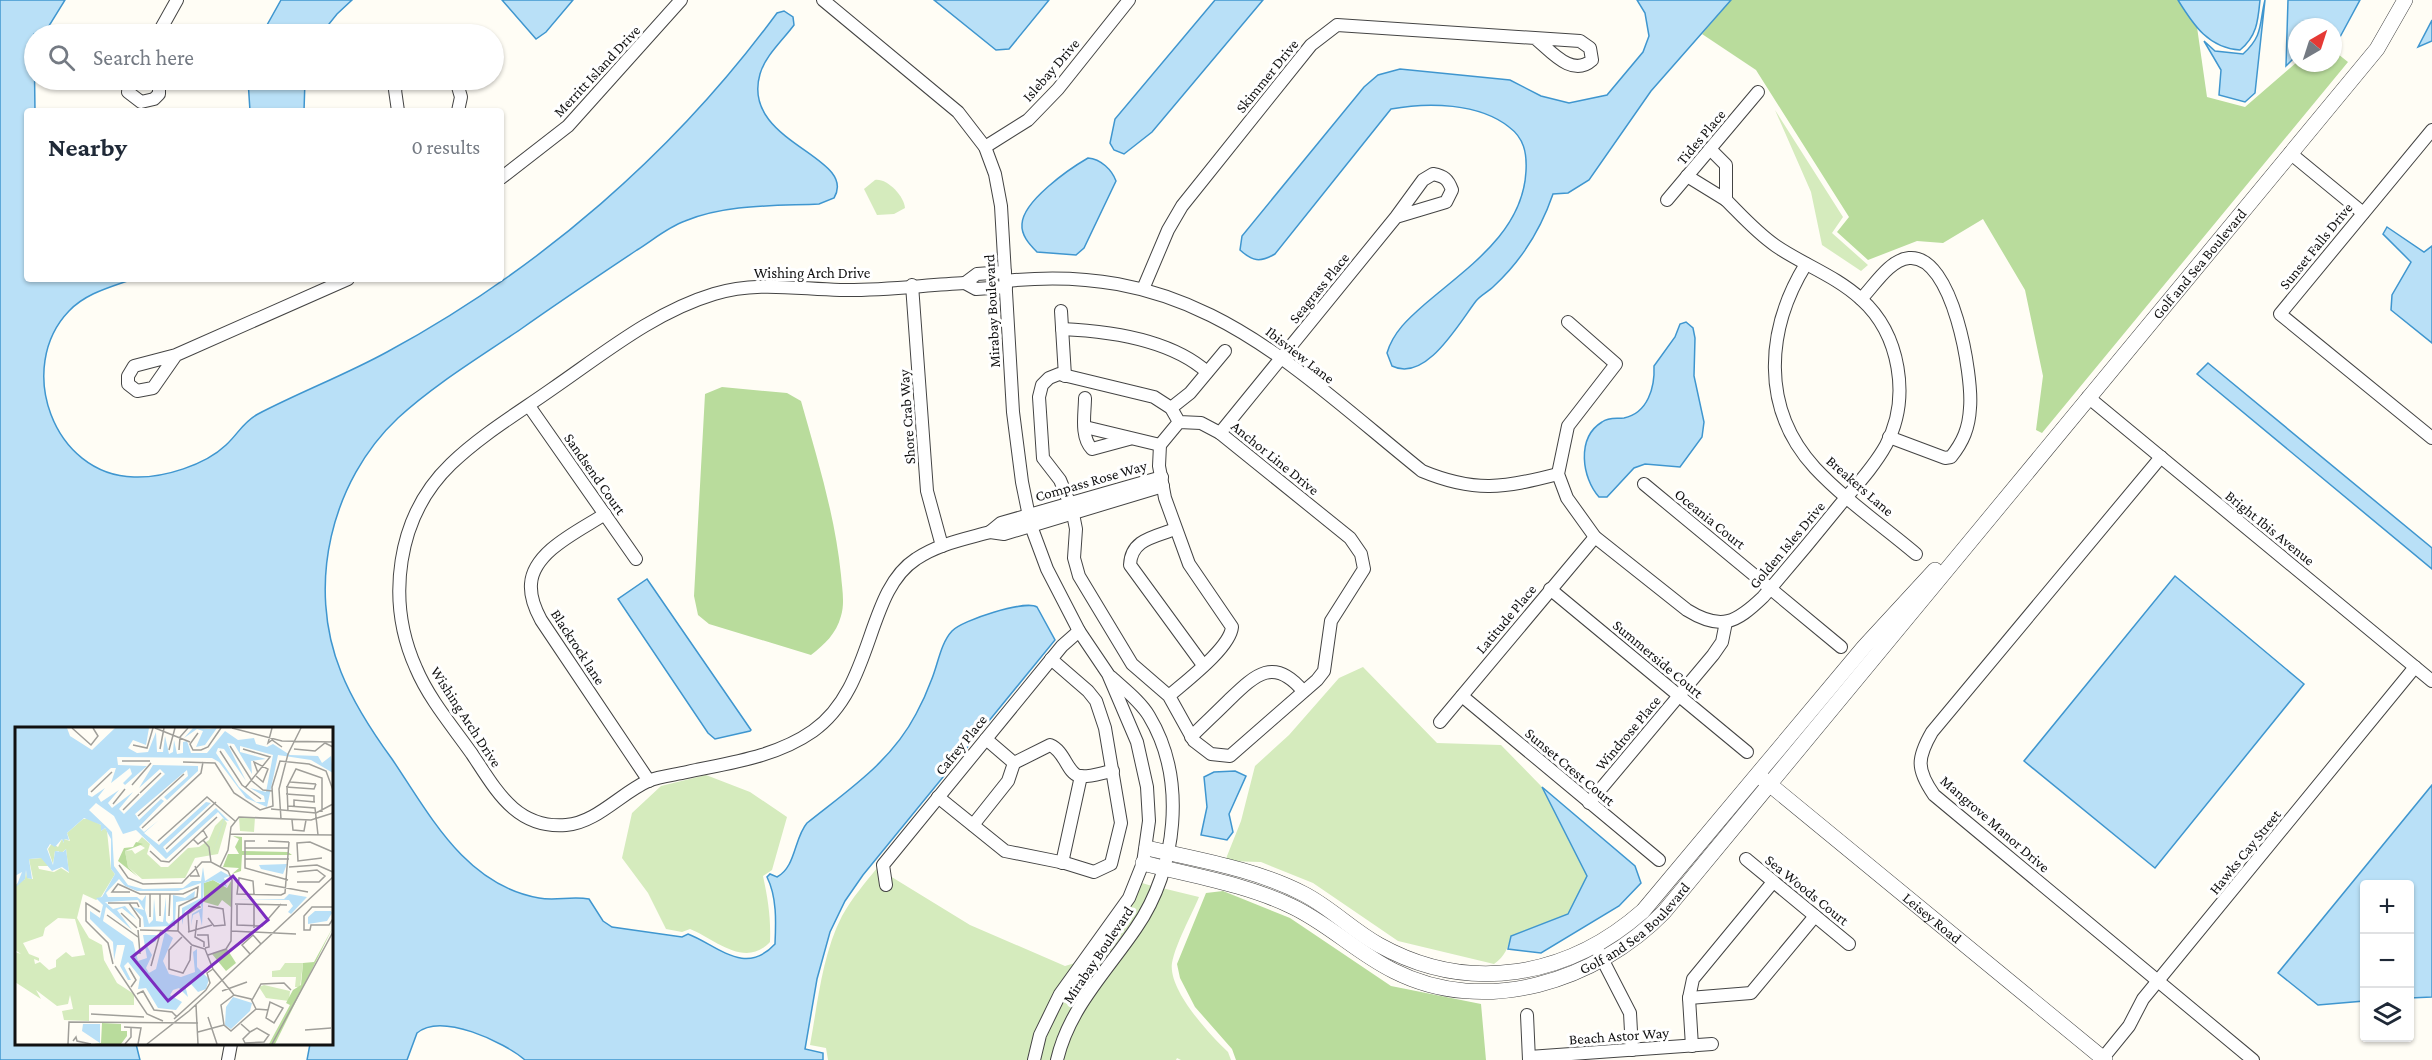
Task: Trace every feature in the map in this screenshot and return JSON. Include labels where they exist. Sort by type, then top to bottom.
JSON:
[{"type":"street","points":[[164,24],[177,0]]},
{"type":"street","name":"Merritt Island Drive","points":[[504,176],[568,126],[681,0]]},
{"type":"street","name":"Mirabay Boulevard","points":[[823,0],[958,111],[985,147],[995,174],[1001,206],[1013,412],[1030,520],[1047,569],[1079,631],[1108,674],[1137,742],[1147,787],[1145,855],[1121,911],[1060,994],[1040,1035],[1034,1060]]},
{"type":"street","name":"Islebay Drive","points":[[985,147],[1028,120],[1058,88],[1129,0]]},
{"type":"street","name":"Golf and Sea Boulevard","points":[[1145,855],[1168,852],[1250,873],[1294,890],[1324,905],[1379,945],[1432,967],[1468,973],[1502,974],[1557,963],[1596,946],[1623,928],[1643,910],[1764,780],[1985,522],[2377,49],[2405,0]]},
{"type":"street","name":"Skimmer Drive","points":[[1143,289],[1168,230],[1182,206],[1311,45],[1337,25],[1535,38]]},
{"type":"street","points":[[128,90],[128,93],[141,102],[154,99],[159,94],[159,90]]},
{"type":"street","points":[[395,90],[398,108]]},
{"type":"street","points":[[459,90],[461,97],[459,108]]},
{"type":"street","name":"Tides Place","points":[[1667,200],[1758,92]]},
{"type":"street","name":"Sunset Falls Drive","points":[[2432,130],[2280,314],[2432,438]]},
{"type":"street","points":[[1710,149],[1726,165],[1726,200]]},
{"type":"street","points":[[2290,153],[2363,213]]},
{"type":"street","name":"Golden Isles Drive","points":[[1687,176],[1726,200],[1750,225],[1775,246],[1827,274],[1861,299],[1877,315],[1890,339],[1900,377],[1897,412],[1889,437],[1870,468],[1770,588],[1747,612],[1726,622]]},
{"type":"street","name":"Seagrass Place","points":[[1220,433],[1396,217]]},
{"type":"street","points":[[1861,299],[1900,261],[1910,258],[1925,262],[1936,274],[1965,341],[1970,409],[1962,444],[1950,457],[1945,458],[1889,437]]},
{"type":"street","name":"Breakers Lane","points":[[1806,264],[1788,296],[1775,338],[1774,360],[1778,399],[1793,435],[1814,467],[1916,554]]},
{"type":"street","name":"Ibisview Lane","points":[[1006,280],[1054,277],[1092,279],[1170,297],[1223,319],[1262,342],[1422,471],[1446,481],[1491,488],[1557,474]]},
{"type":"street","name":"Wishing Arch Drive","points":[[1006,280],[976,289],[965,283],[842,290],[783,285],[751,287],[714,294],[673,310],[630,334],[472,446],[448,467],[414,516],[405,542],[399,573],[400,612],[404,636],[417,672],[504,802],[525,819],[546,825],[569,826],[590,817],[649,781],[768,754],[813,731],[841,703],[854,682],[893,583],[916,559],[942,546],[990,532],[1001,523],[1030,520]]},
{"type":"street","points":[[176,355],[341,282]]},
{"type":"street","name":"Shore Crab Way","points":[[912,285],[927,491],[942,546]]},
{"type":"street","points":[[1061,311],[1065,376]]},
{"type":"street","points":[[1568,322],[1616,364],[1568,426],[1557,474],[1567,498],[1595,537],[1687,610],[1704,620],[1726,622]]},
{"type":"street","points":[[1062,329],[1098,332],[1157,347],[1187,359],[1207,372]]},
{"type":"street","points":[[1172,408],[1190,393],[1225,351]]},
{"type":"street","points":[[1072,508],[1060,480],[1043,458],[1039,397],[1042,385],[1049,378],[1065,376],[1154,398],[1172,408],[1179,422],[1160,445],[1162,481],[1175,529],[1188,564],[1232,627],[1231,636],[1224,646],[1169,696]]},
{"type":"street","name":"Bright Ibis Avenue","points":[[2088,397],[2432,681]]},
{"type":"street","points":[[1084,398],[1086,440],[1092,449],[1130,439]]},
{"type":"street","name":"Sandsend Court","points":[[529,406],[636,559]]},
{"type":"street","name":"Anchor Line Drive","points":[[1072,508],[1076,529],[1074,558],[1079,576],[1132,664],[1169,696],[1191,736],[1211,754],[1230,756],[1240,750],[1324,671],[1331,621],[1364,569],[1361,554],[1350,538],[1220,433],[1201,423],[1179,422]]},
{"type":"street","points":[[1085,427],[1160,445]]},
{"type":"street","name":"Mangrove Manor Drive","points":[[2160,457],[1932,732],[1922,749],[1919,766],[1924,782],[1934,795],[2253,1060]]},
{"type":"street","name":"Compass Rose Way","points":[[1030,520],[1162,481]]},
{"type":"street","name":"Oceania Court","points":[[1644,484],[1841,647]]},
{"type":"street","name":"Blackrock lane","points":[[605,514],[551,551],[538,564],[530,582],[532,601],[541,621],[649,781]]},
{"type":"street","points":[[1175,529],[1138,543],[1133,549],[1130,565],[1203,665]]},
{"type":"street","name":"Latitude Place","points":[[1440,722],[1595,537]]},
{"type":"street","name":"Summerside Court","points":[[1550,589],[1747,752]]},
{"type":"street","name":"Windrose Place","points":[[1589,803],[1722,642],[1726,622]]},
{"type":"street","name":"Cafrey Place","points":[[886,885],[883,878],[883,865],[1051,659],[1079,631]]},
{"type":"street","points":[[938,796],[1005,851],[1062,862],[1094,873],[1111,864],[1122,823],[1105,728],[1096,701],[1088,691],[1051,659]]},
{"type":"street","name":"Hawks Cay Street","points":[[2104,1059],[2129,1026],[2143,999],[2415,667]]},
{"type":"street","points":[[1191,736],[1258,675],[1275,672],[1283,674],[1303,691]]},
{"type":"street","name":"Mirabay Boulevard","points":[[1058,1060],[1061,1042],[1079,1006],[1097,978],[1137,927],[1152,900],[1164,868],[1172,822],[1172,787],[1163,743],[1148,714],[1108,674]]},
{"type":"street","name":"Sunset Crest Court","points":[[1462,696],[1659,860]]},
{"type":"street","points":[[986,739],[1014,763]]},
{"type":"street","points":[[973,825],[1008,781],[1014,763],[1050,745],[1063,754],[1074,774],[1080,776],[1113,771]]},
{"type":"street","points":[[1062,862],[1080,776]]},
{"type":"street","name":"Golf and Sea Boulevard","points":[[1145,855],[1164,868],[1268,895],[1315,919],[1372,959],[1422,982],[1460,989],[1496,990],[1528,987],[1560,980],[1603,961],[1645,932],[1664,912],[1764,780]]},
{"type":"street","name":"Leisey Road","points":[[1764,780],[2104,1059]]},
{"type":"street","name":"Sea Woods Court","points":[[1746,859],[1849,944]]},
{"type":"street","points":[[1692,1046],[1689,998],[1693,979],[1773,882]]},
{"type":"street","points":[[1689,998],[1751,993],[1815,916]]},
{"type":"street","points":[[1596,946],[1630,1013],[1632,1050]]},
{"type":"street","points":[[1527,1015],[1529,1059]]},
{"type":"street","name":"Beach Astor Way","points":[[1529,1059],[1712,1044]]},
{"type":"street","points":[[228,1060],[231,1045]]},
{"type":"green space","points":[[1731,0],[2178,0],[2197,27],[2207,97],[2245,107],[2288,70],[2288,72],[2340,72],[2042,433],[2036,430],[2043,376],[2025,290],[1983,219],[1943,243],[1917,241],[1868,260],[1837,232],[1849,217],[1756,70],[1702,34]]},
{"type":"green space","points":[[2342,57],[2348,62],[2342,69]]},
{"type":"green space","points":[[1775,110],[1843,217],[1832,233],[1868,265],[1861,271],[1822,245],[1811,192]]},
{"type":"green space","points":[[875,180],[890,185],[902,198],[905,208],[894,214],[877,215],[864,189]]},
{"type":"green space","points":[[722,387],[787,393],[801,401],[830,509],[843,595],[842,611],[836,628],[825,643],[811,655],[709,624],[698,615],[694,596],[705,394]]},
{"type":"green space","points":[[1363,667],[1437,743],[1501,745],[1542,787],[1587,876],[1568,914],[1511,936],[1506,952],[1494,964],[1398,941],[1313,883],[1261,862],[1225,861],[1241,821],[1255,766],[1289,735],[1339,678]]},
{"type":"green space","points":[[706,775],[750,792],[787,817],[772,870],[763,876],[769,909],[770,942],[760,950],[750,953],[730,949],[690,929],[682,932],[666,929],[648,893],[622,858],[632,813],[661,786]]},
{"type":"green space","points":[[877,868],[970,925],[1065,966],[1075,963],[1029,1060],[828,1060],[826,1048],[810,1045],[822,979],[835,931],[850,903]]},
{"type":"green space","points":[[1142,883],[1152,886],[1140,910],[1087,985],[1070,1017],[1052,1060],[1040,1060],[1051,1025],[1062,1003],[1082,971],[1089,971],[1122,925]]},
{"type":"green space","points":[[1162,888],[1199,897],[1177,947],[1172,963],[1173,974],[1183,999],[1211,1035],[1228,1052],[1231,1060],[1181,1060],[1177,1058],[1176,1060],[1063,1060],[1079,1017]]},
{"type":"green space","points":[[1223,891],[1290,918],[1391,986],[1481,1004],[1486,1060],[1236,1060],[1232,1049],[1195,1007],[1180,978],[1177,964],[1206,893]]},
{"type":"water","points":[[0,0],[65,0],[50,24],[24,24],[24,90],[35,90],[35,108],[24,108],[24,282],[124,282],[99,291],[76,305],[53,334],[45,360],[44,388],[51,414],[64,438],[82,458],[106,472],[134,477],[171,473],[207,459],[226,445],[244,424],[258,414],[387,352],[504,282],[504,280],[601,204],[649,160],[737,64],[777,13],[784,11],[793,17],[794,25],[762,67],[758,97],[767,117],[781,132],[830,171],[837,183],[834,198],[819,204],[717,211],[679,224],[458,371],[412,406],[375,443],[356,472],[341,503],[331,536],[326,570],[326,605],[331,639],[341,672],[357,706],[436,824],[470,863],[490,879],[513,891],[545,899],[589,899],[603,921],[612,927],[682,937],[688,934],[720,951],[742,958],[753,958],[775,944],[774,901],[767,877],[770,874],[777,877],[788,866],[807,823],[868,774],[894,747],[920,706],[942,648],[952,631],[994,612],[1020,606],[1037,607],[1055,640],[863,875],[845,901],[830,932],[817,979],[805,1049],[823,1053],[823,1060],[525,1060],[488,1038],[472,1032],[441,1026],[428,1027],[417,1033],[407,1060],[307,1060],[310,1045],[333,1045],[333,727],[15,727],[15,1045],[136,1045],[140,1060],[0,1060]]},
{"type":"water","points":[[281,0],[352,0],[329,24],[268,24]]},
{"type":"water","points":[[502,0],[573,0],[546,32],[536,39]]},
{"type":"water","points":[[934,0],[1049,0],[1009,49],[996,50]]},
{"type":"water","points":[[1215,0],[1263,0],[1152,132],[1124,154],[1114,150],[1110,143],[1115,119]]},
{"type":"water","points":[[1637,0],[1731,0],[1651,91],[1589,180],[1568,193],[1553,194],[1543,220],[1521,255],[1504,276],[1476,301],[1451,336],[1429,359],[1417,366],[1405,369],[1392,366],[1387,353],[1393,338],[1408,320],[1475,262],[1504,230],[1523,193],[1526,171],[1524,146],[1514,131],[1497,119],[1453,106],[1421,105],[1391,109],[1275,254],[1256,260],[1240,250],[1242,236],[1364,87],[1378,75],[1400,69],[1510,80],[1541,96],[1569,103],[1607,95],[1643,52],[1649,36],[1645,13]]},
{"type":"water","points":[[2178,0],[2260,0],[2253,34],[2240,50],[2219,45],[2196,27]]},
{"type":"water","points":[[2265,0],[2255,93],[2245,102],[2219,95],[2221,70],[2204,41],[2215,51],[2243,54],[2258,35]]},
{"type":"water","points":[[2288,0],[2360,0],[2342,33],[2342,18],[2288,18],[2288,64],[2286,66]]},
{"type":"water","points":[[2432,20],[2432,41],[2418,47]]},
{"type":"water","points":[[249,90],[305,90],[304,108],[250,108]]},
{"type":"water","points":[[1088,158],[1097,160],[1105,166],[1116,181],[1084,248],[1076,255],[1037,252],[1024,236],[1022,224],[1024,215],[1048,186]]},
{"type":"water","points":[[2387,227],[2424,252],[2432,246],[2432,343],[2391,310],[2392,295],[2411,262],[2383,234]]},
{"type":"water","points":[[1686,322],[1693,328],[1695,338],[1694,376],[1704,422],[1702,437],[1680,467],[1645,464],[1634,468],[1607,497],[1599,497],[1593,489],[1586,469],[1584,458],[1588,438],[1594,429],[1605,420],[1624,418],[1639,411],[1651,390],[1654,366],[1675,337],[1680,324]]},
{"type":"water","points":[[2208,363],[2432,548],[2432,569],[2197,374]]},
{"type":"water","points":[[2175,576],[2304,684],[2155,868],[2024,761]]},
{"type":"water","points":[[647,579],[750,731],[715,739],[708,733],[618,599]]},
{"type":"water","points":[[1235,771],[1246,776],[1229,814],[1233,832],[1227,840],[1201,835],[1207,807],[1204,777],[1214,772]]},
{"type":"water","points":[[2432,785],[2432,997],[2414,998],[2414,880],[2360,880],[2360,1001],[2318,1005],[2278,973]]},
{"type":"water","points":[[1542,787],[1635,866],[1641,883],[1619,906],[1541,953],[1508,949],[1511,936],[1568,914],[1587,876]]}]
